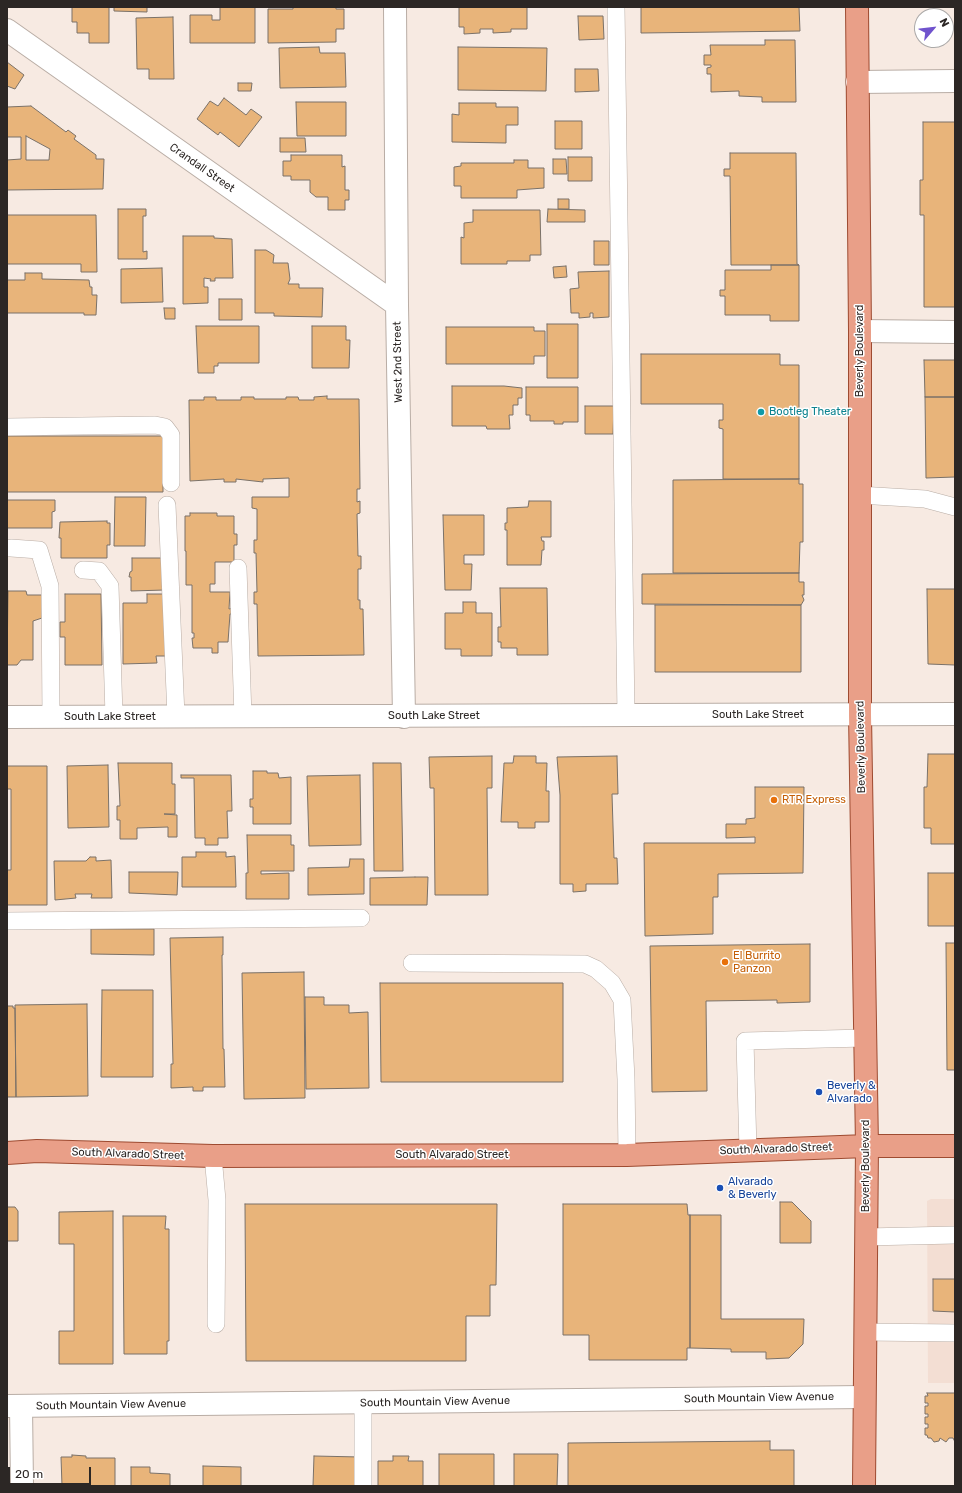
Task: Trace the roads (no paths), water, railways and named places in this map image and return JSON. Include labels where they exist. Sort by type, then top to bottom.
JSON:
[{"type":"main road","name":"Beverly Boulevard","points":[[857,7],[860,331],[860,715],[867,1146],[864,1332],[864,1486]]},
{"type":"main road","name":"South Alvarado Street","points":[[7,1144],[37,1151]]},
{"type":"main road","name":"South Alvarado Street","points":[[7,1153],[37,1151],[213,1156],[627,1155],[867,1146],[955,1146]]},
{"type":"street","name":"West 2nd Street","points":[[396,7],[397,305],[404,717]]},
{"type":"street","name":"Crandall Street","points":[[7,30],[397,305]]},
{"type":"street","points":[[857,82],[955,81]]},
{"type":"street","points":[[860,331],[955,332]]},
{"type":"street","name":"South Lake Street","points":[[7,717],[404,717],[955,714]]},
{"type":"street","name":"South Mountain View Avenue","points":[[14,1406],[864,1397]]},
{"type":"street","points":[[14,1406],[22,1486]]},
{"type":"lane","points":[[616,7],[626,715]]},
{"type":"lane","points":[[7,427],[155,425],[165,427],[171,435],[170,483]]},
{"type":"lane","points":[[859,495],[925,499],[955,507]]},
{"type":"lane","points":[[167,505],[176,716]]},
{"type":"lane","points":[[11,548],[39,550],[50,586],[51,717]]},
{"type":"lane","points":[[238,568],[243,717]]},
{"type":"lane","points":[[83,570],[99,571],[110,586],[114,716]]},
{"type":"lane","points":[[7,922],[361,918]]},
{"type":"lane","points":[[412,963],[585,964],[596,969],[612,983],[622,1000],[626,1079],[627,1155]]},
{"type":"lane","points":[[748,1150],[745,1041],[865,1038]]},
{"type":"lane","points":[[213,1156],[217,1200],[216,1324]]},
{"type":"lane","points":[[866,1237],[955,1235]]},
{"type":"lane","points":[[864,1332],[955,1333]]},
{"type":"lane","points":[[363,1402],[364,1486]]},
{"type":"place","name":"Bootleg Theater","points":[[761,412]]},
{"type":"place","name":"RTR Express","points":[[774,800]]},
{"type":"place","name":"El Burrito Panzon","points":[[725,962]]},
{"type":"place","name":"Beverly & Alvarado","points":[[819,1092]]},
{"type":"place","name":"Alvarado & Beverly","points":[[720,1188]]}]
